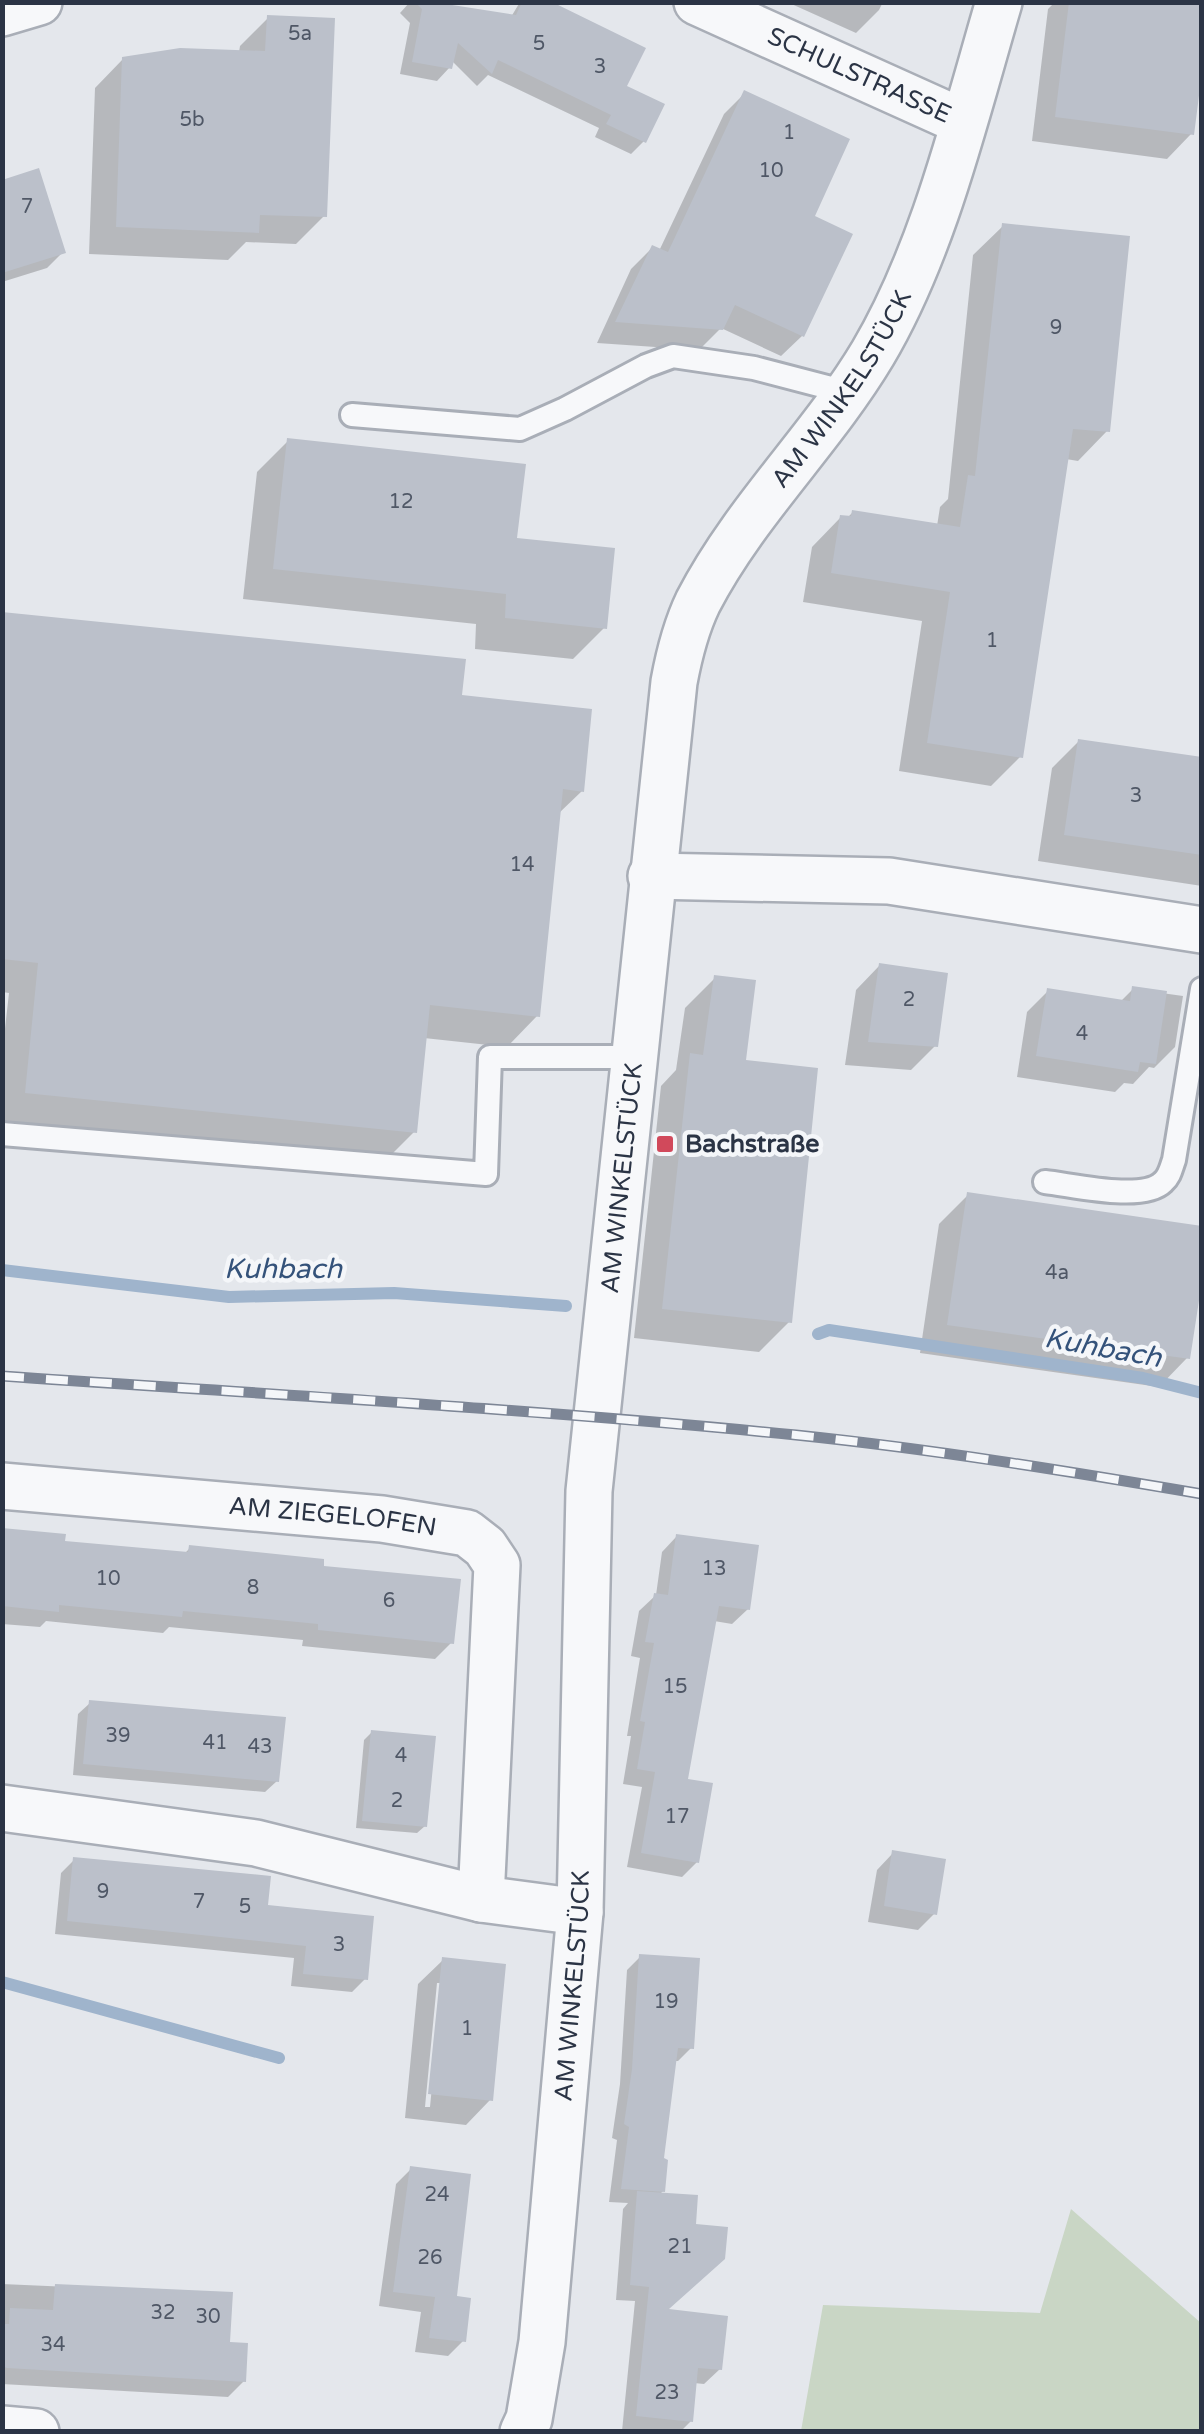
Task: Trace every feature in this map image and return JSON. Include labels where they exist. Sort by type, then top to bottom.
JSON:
[{"type":"street","points":[[2,12],[40,2]]},
{"type":"street","name":"SCHULSTRASSE","points":[[697,2],[964,122]]},
{"type":"street","name":"AM WINKELSTÜCK","points":[[523,2432],[529,2419],[542,2342],[580,1912],[588,1491],[674,682],[681,647],[697,604],[734,542],[872,354],[906,292],[964,122],[999,2]]},
{"type":"street","points":[[651,876],[889,881],[1202,930]]},
{"type":"street","name":"AM ZIEGELOFEN","points":[[2,1486],[382,1519],[466,1533],[485,1546],[498,1565],[481,1899]]},
{"type":"street","points":[[2,1808],[256,1842],[481,1899],[580,1912]]},
{"type":"street","points":[[2,2429],[36,2432]]},
{"type":"lane","points":[[352,415],[520,429],[673,356],[754,368],[846,392]]},
{"type":"lane","points":[[1045,1182],[1133,1192],[1162,1184],[1174,1160],[1202,989]]},
{"type":"lane","points":[[2,1134],[486,1174],[490,1057],[634,1057]]},
{"type":"green space","points":[[1071,2209],[1201,2323],[1201,2431],[801,2431],[823,2305],[1040,2313]]},
{"type":"building","points":[[415,2],[516,15],[522,2],[552,2],[646,48],[627,86],[665,104],[646,143],[606,124],[611,115],[498,60],[492,74],[458,43],[452,69],[412,62],[422,9]]},
{"type":"building","points":[[1069,2],[1202,2],[1202,72],[1194,135],[1055,117]]},
{"type":"building","points":[[267,15],[335,18],[327,217],[260,215],[259,233],[116,227],[122,57],[180,48],[265,51]]},
{"type":"building","points":[[744,90],[850,139],[815,216],[853,234],[804,337],[735,305],[723,330],[615,322],[652,245],[668,252]]},
{"type":"building","points":[[39,168],[66,253],[2,273],[2,180]]},
{"type":"building","points":[[1002,223],[1130,236],[1110,432],[1073,429],[1023,758],[927,743],[950,592],[831,573],[840,515],[851,516],[852,510],[960,527],[968,475],[975,476]]},
{"type":"building","points":[[287,438],[526,464],[517,538],[615,548],[607,629],[505,618],[506,594],[273,569]]},
{"type":"building","points":[[2,612],[466,659],[462,695],[592,709],[584,792],[563,789],[540,1017],[430,1005],[417,1133],[25,1093],[38,963],[2,959]]},
{"type":"building","points":[[1078,739],[1202,757],[1202,855],[1064,835]]},
{"type":"building","points":[[879,963],[948,973],[938,1047],[868,1042]]},
{"type":"building","points":[[714,975],[756,980],[746,1060],[818,1068],[792,1323],[662,1309],[690,1053],[703,1055]]},
{"type":"building","points":[[1132,986],[1167,991],[1156,1064],[1140,1062],[1138,1072],[1036,1056],[1047,988],[1130,1001]]},
{"type":"building","points":[[967,1192],[1202,1226],[1202,1281],[1190,1359],[947,1325]]},
{"type":"building","points":[[2,1528],[66,1534],[65,1541],[188,1552],[189,1545],[324,1559],[324,1566],[461,1579],[454,1644],[318,1630],[318,1624],[183,1611],[182,1617],[59,1605],[59,1612],[2,1606]]},
{"type":"building","points":[[676,1534],[759,1545],[750,1610],[719,1606],[688,1779],[713,1783],[699,1863],[641,1853],[655,1772],[637,1769],[645,1722],[640,1721],[654,1643],[645,1642],[654,1593],[668,1595]]},
{"type":"building","points":[[89,1700],[286,1717],[279,1782],[83,1764]]},
{"type":"building","points":[[371,1730],[436,1736],[427,1827],[362,1821]]},
{"type":"building","points":[[892,1850],[946,1859],[937,1915],[884,1906]]},
{"type":"building","points":[[73,1857],[271,1876],[268,1905],[374,1916],[368,1980],[303,1974],[306,1946],[67,1921]]},
{"type":"building","points":[[639,1954],[700,1958],[694,2049],[678,2048],[664,2158],[668,2160],[665,2192],[621,2189],[629,2127],[624,2124],[632,2069]]},
{"type":"building","points":[[442,1957],[506,1964],[493,2101],[428,2094]]},
{"type":"building","points":[[410,2166],[471,2174],[457,2296],[471,2298],[466,2342],[429,2338],[435,2297],[393,2292]]},
{"type":"building","points":[[637,2191],[698,2195],[696,2224],[728,2227],[725,2259],[669,2309],[728,2316],[722,2370],[698,2368],[693,2422],[636,2416],[649,2287],[630,2285]]},
{"type":"building","points":[[55,2284],[233,2292],[230,2342],[248,2343],[246,2382],[2,2366],[2,2324],[9,2324],[10,2308],[53,2310]]},
{"type":"waterway","name":"Kuhbach","points":[[2,1270],[229,1297],[394,1293],[566,1306]]},
{"type":"waterway","name":"Kuhbach","points":[[818,1334],[829,1330],[1143,1378],[1202,1393]]},
{"type":"waterway","points":[[2,1982],[279,2058]]},
{"type":"railway","points":[[2,1376],[796,1435],[999,1461],[1202,1494]]},
{"type":"place","name":"Bachstraße","points":[[665,1144]]}]
